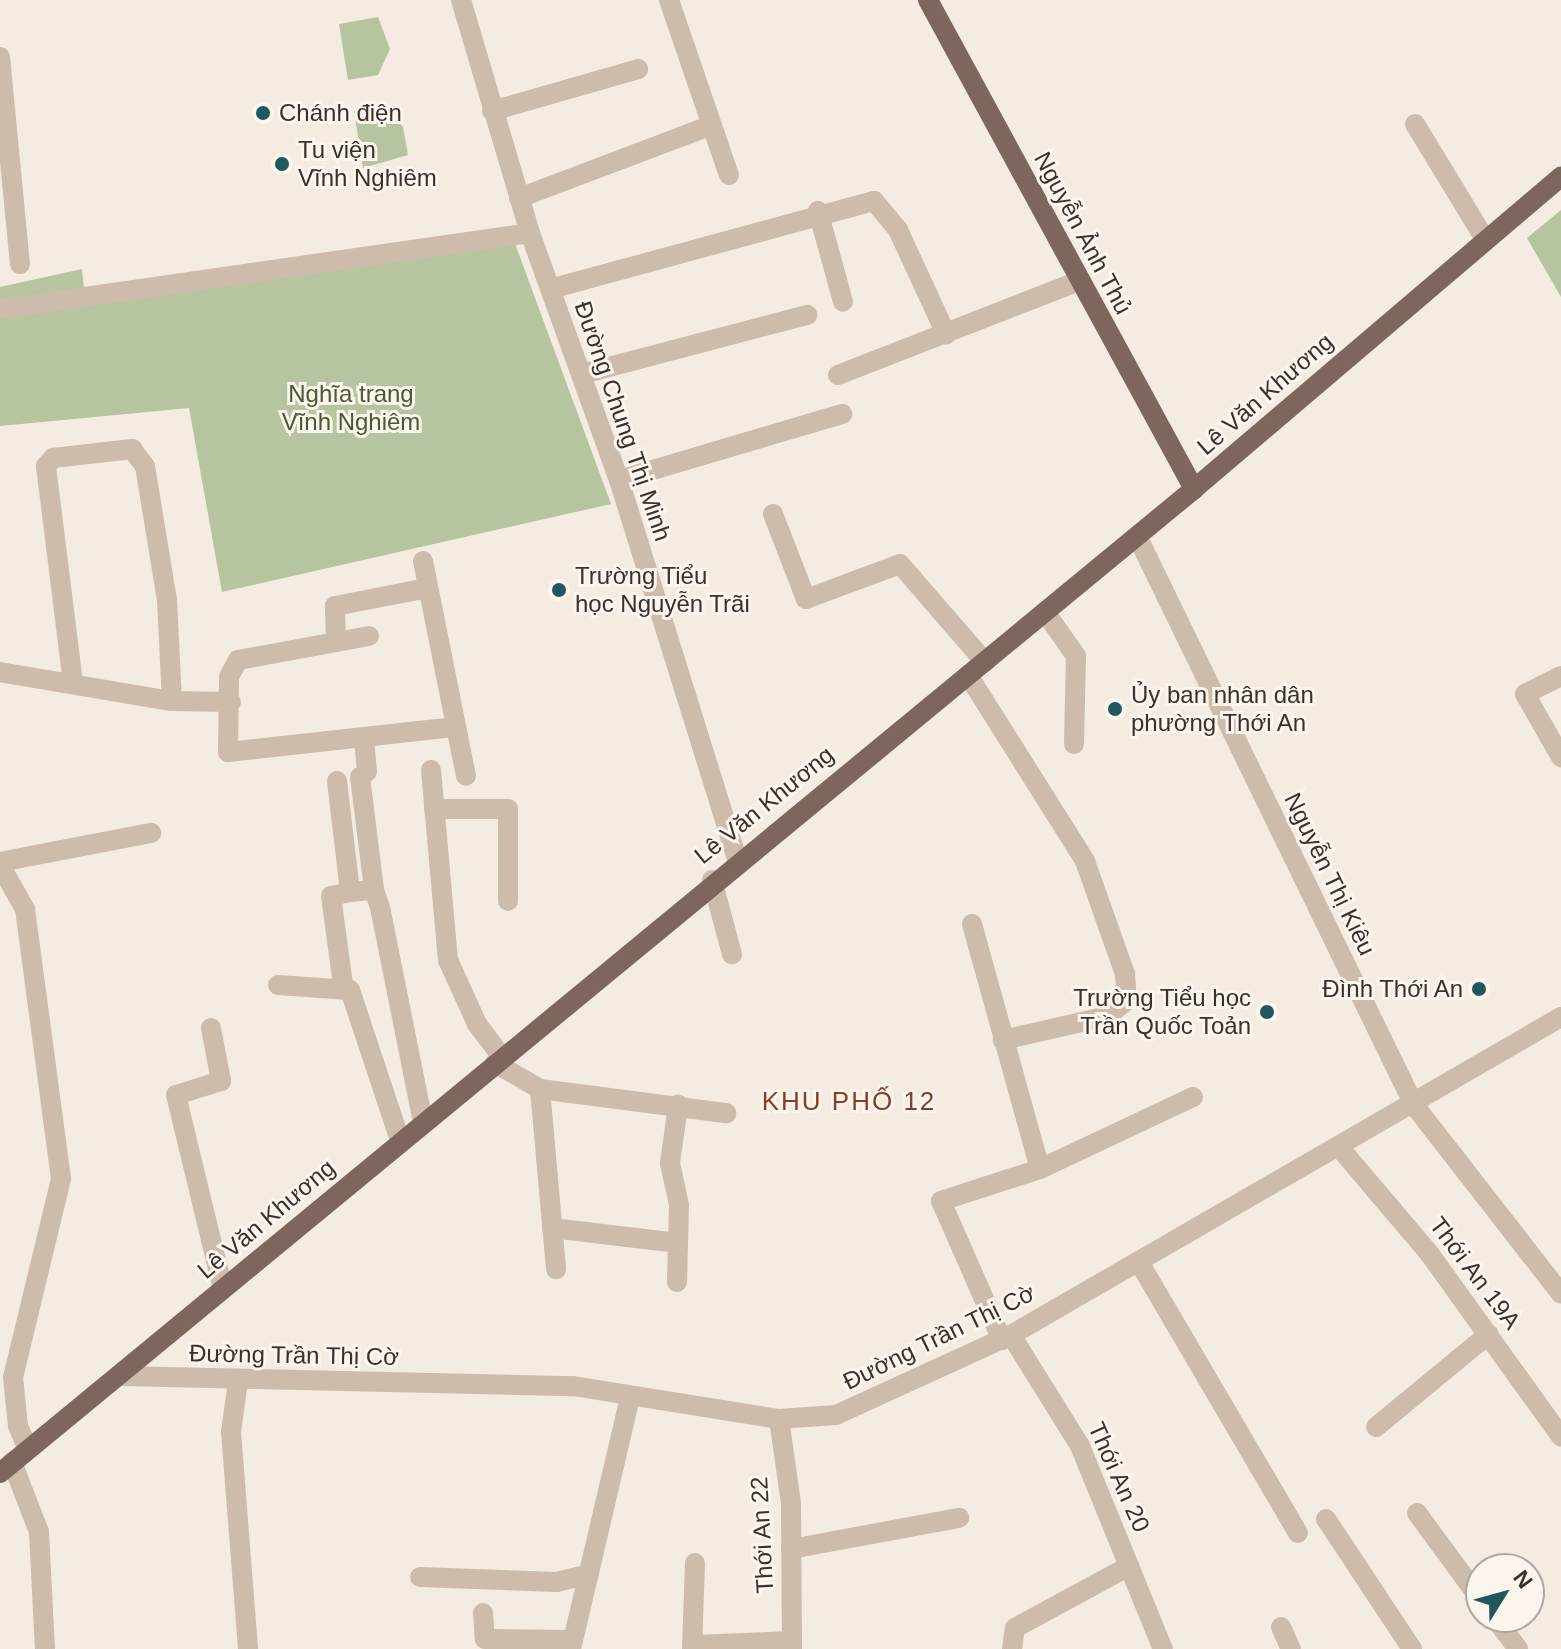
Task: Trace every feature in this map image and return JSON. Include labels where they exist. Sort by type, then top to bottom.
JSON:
[{"type":"main road","name":"Nguyễn Ảnh Thủ","points":[[928,0],[1194,489]]},
{"type":"main road","name":"Lê Văn Khương","points":[[14,1461],[401,1143],[737,859],[985,662],[1194,489],[1561,177]]},
{"type":"street","name":"Đường Chung Thị Minh","points":[[461,0],[530,233],[619,480],[737,859]]},
{"type":"street","points":[[669,0],[729,175]]},
{"type":"street","points":[[0,57],[20,264]]},
{"type":"street","points":[[492,111],[638,69]]},
{"type":"street","points":[[1415,124],[1485,239]]},
{"type":"street","points":[[519,198],[712,125]]},
{"type":"street","points":[[550,289],[818,211],[874,201],[898,230],[946,334]]},
{"type":"street","points":[[818,211],[843,302]]},
{"type":"street","points":[[0,309],[530,233]]},
{"type":"street","points":[[838,375],[1079,281]]},
{"type":"street","points":[[582,374],[807,315]]},
{"type":"street","points":[[619,480],[842,414]]},
{"type":"street","points":[[73,683],[46,466],[53,458],[132,449],[145,466],[167,600],[172,701]]},
{"type":"street","points":[[773,514],[806,599],[900,564],[985,662]]},
{"type":"street","name":"Nguyễn Thị Kiêu","points":[[1137,536],[1414,1105],[1554,1271],[1561,1294]]},
{"type":"street","points":[[423,561],[466,776]]},
{"type":"street","points":[[336,639],[335,606],[428,588]]},
{"type":"street","points":[[1045,612],[1076,656],[1074,744]]},
{"type":"street","points":[[369,636],[336,639],[238,660],[229,677],[228,752],[456,727]]},
{"type":"street","points":[[0,672],[172,701],[231,702]]},
{"type":"street","points":[[968,675],[1085,861],[1125,974],[1127,1000],[1108,1016],[1003,1040]]},
{"type":"street","points":[[1561,676],[1525,694],[1561,757]]},
{"type":"street","points":[[364,738],[363,774],[374,890],[423,1122]]},
{"type":"street","points":[[431,770],[448,960],[498,1060],[540,1089],[726,1113]]},
{"type":"street","points":[[337,781],[350,892]]},
{"type":"street","points":[[434,809],[508,809],[508,901]]},
{"type":"street","points":[[45,1649],[39,1532],[14,1461],[10,1344],[61,1179],[47,1063],[0,864],[151,833]]},
{"type":"street","points":[[712,880],[732,954]]},
{"type":"street","points":[[374,890],[331,896],[343,985],[354,996],[401,1143]]},
{"type":"street","points":[[972,924],[1040,1169],[1193,1097]]},
{"type":"street","points":[[278,985],[343,985]]},
{"type":"street","name":"Đường Trần Thị Cờ","points":[[120,1376],[573,1386],[630,1398],[779,1419],[836,1415],[1006,1338],[1560,1020]]},
{"type":"street","points":[[211,1028],[221,1081],[176,1095],[223,1289]]},
{"type":"street","points":[[540,1089],[556,1269]]},
{"type":"street","points":[[677,1282],[678,1243],[670,1163],[678,1105]]},
{"type":"street","name":"Thới An 19A","points":[[1339,1147],[1489,1334],[1561,1437]]},
{"type":"street","name":"Thới An 20","points":[[1040,1169],[941,1201],[1006,1338],[1080,1446],[1163,1649]]},
{"type":"street","points":[[552,1228],[678,1243]]},
{"type":"street","points":[[1139,1262],[1298,1533]]},
{"type":"street","points":[[1376,1427],[1489,1334]]},
{"type":"street","points":[[238,1381],[231,1432],[248,1649]]},
{"type":"street","points":[[483,1613],[485,1639],[572,1645],[630,1398]]},
{"type":"street","name":"Thới An 22","points":[[779,1419],[791,1549],[792,1645]]},
{"type":"street","points":[[1417,1513],[1465,1578]]},
{"type":"street","points":[[791,1549],[959,1518]]},
{"type":"street","points":[[1326,1519],[1412,1649]]},
{"type":"street","points":[[695,1563],[692,1647],[792,1645]]},
{"type":"street","points":[[1012,1649],[1015,1628],[1129,1566]]},
{"type":"street","points":[[420,1577],[557,1582],[589,1574]]},
{"type":"street","points":[[1281,1627],[1291,1649]]},
{"type":"green space","points":[[378,17],[390,49],[378,75],[348,80],[339,24]]},
{"type":"green space","points":[[384,106],[403,127],[408,155],[363,168],[354,111]]},
{"type":"green space","points":[[1561,210],[1561,297],[1527,238]]},
{"type":"green space","name":"Nghĩa trang Vĩnh Nghiêm","points":[[510,230],[611,504],[222,592],[189,408],[0,426],[0,287],[82,269],[84,290]]},
{"type":"place","name":"Chánh điện","points":[[263,113]]},
{"type":"place","name":"Tu viện Vĩnh Nghiêm","points":[[282,164]]},
{"type":"place","name":"Trường Tiểu học Nguyễn Trãi","points":[[559,590]]},
{"type":"place","name":"Ủy ban nhân dân phường Thới An","points":[[1115,709]]},
{"type":"place","name":"Đình Thới An","points":[[1479,989]]},
{"type":"place","name":"Trường Tiểu học Trần Quốc Toản","points":[[1267,1012]]},
{"type":"district","name":"KHU PHỐ 12","points":[[849,1102]]}]
